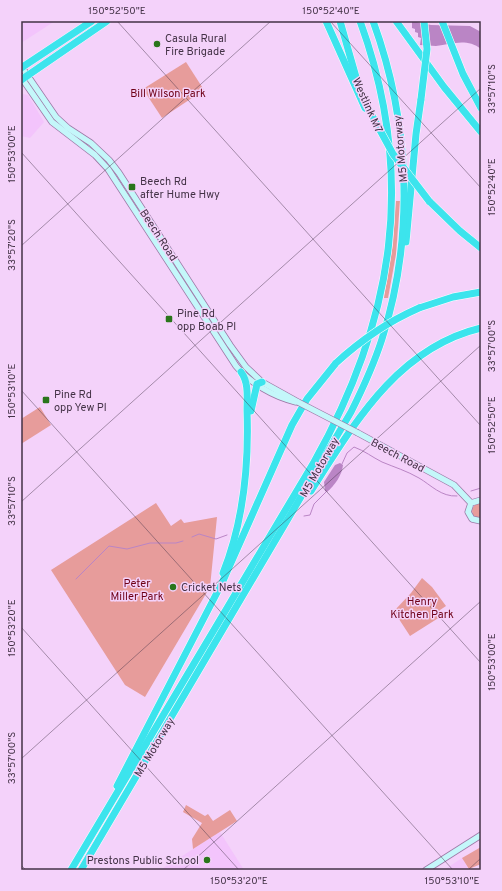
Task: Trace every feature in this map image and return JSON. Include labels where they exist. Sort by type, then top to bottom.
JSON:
[{"type":"highway","points":[[21,67],[92,21]]},
{"type":"highway","points":[[23,78],[107,21]]},
{"type":"highway","points":[[326,21],[362,99]]},
{"type":"highway","name":"Westlink M7","points":[[340,21],[348,54],[365,108],[369,110],[393,154],[429,201],[460,231],[481,248]]},
{"type":"highway","name":"M5 Motorway","points":[[71,870],[314,462],[346,401],[363,359],[380,299],[388,259],[392,206],[391,162],[386,119],[379,82],[360,21]]},
{"type":"highway","name":"M5 Motorway","points":[[81,870],[263,563],[360,395],[382,338],[398,275],[404,209],[403,158],[390,75],[373,21]]},
{"type":"highway","points":[[396,21],[444,87],[481,132]]},
{"type":"highway","points":[[398,275],[404,258],[406,244],[416,134],[427,49],[424,21]]},
{"type":"highway","points":[[442,21],[456,58],[481,108]]},
{"type":"highway","points":[[71,870],[162,701],[222,583],[295,419],[318,384],[336,363],[372,332],[418,308],[453,297],[481,292]]},
{"type":"highway","points":[[263,563],[340,448],[389,382],[412,361],[436,345],[454,336],[481,328]]},
{"type":"highway","points":[[162,701],[219,582],[230,553],[243,490],[248,420],[246,382],[241,372]]},
{"type":"highway","points":[[248,420],[251,415],[260,383]]},
{"type":"main road","name":"Beech Road","points":[[21,67],[23,78],[52,122],[85,147],[108,169],[241,372],[454,485],[472,503]]},
{"type":"main road","name":"Beech Road","points":[[23,78],[56,117],[68,128],[91,143],[114,167],[233,350],[260,383]]},
{"type":"main road","points":[[481,500],[472,503],[468,509],[470,516],[474,520],[481,521]]},
{"type":"main road","points":[[426,870],[481,835]]},
{"type":"shaded area","points":[[21,21],[55,21],[21,43]]},
{"type":"shaded area","points":[[412,21],[431,25],[470,26],[481,32],[481,49],[465,43],[436,46],[420,45],[421,38],[418,37],[418,33],[415,32],[415,29],[412,28]]},
{"type":"shaded area","points":[[23,94],[28,95],[44,122],[30,138],[21,136],[21,96]]},
{"type":"shaded area","points":[[340,463],[343,465],[340,476],[327,492],[325,491],[324,482],[335,465]]},
{"type":"shaded area","name":"Prestons Public School","points":[[220,832],[244,870],[160,870]]},
{"type":"shaded area","points":[[462,858],[469,870],[444,870]]},
{"type":"green space","name":"Bill Wilson Park","points":[[186,62],[204,90],[162,118],[143,89]]},
{"type":"green space","points":[[396,201],[400,201],[396,254],[388,298],[384,298],[393,244]]},
{"type":"green space","points":[[40,407],[51,425],[21,444],[21,419]]},
{"type":"green space","name":"Peter Miller Park","points":[[156,503],[171,526],[181,519],[184,523],[217,517],[210,587],[145,697],[125,685],[51,570]]},
{"type":"green space","points":[[476,504],[481,504],[481,518],[475,517],[473,514],[472,509]]},
{"type":"green space","name":"Henry Kitchen Park","points":[[422,578],[432,587],[446,606],[440,610],[440,617],[410,636],[395,613],[395,610],[411,593]]},
{"type":"green space","points":[[186,805],[205,816],[208,814],[213,821],[230,810],[237,821],[193,849],[192,839],[202,823],[183,812]]},
{"type":"green space","points":[[481,847],[481,864],[469,869],[462,858]]},
{"type":"waterway","points":[[342,464],[347,453],[354,447],[382,462],[405,471],[441,493],[457,496]]},
{"type":"waterway","points":[[471,491],[481,488]]},
{"type":"waterway","points":[[304,516],[310,515],[314,504],[327,491]]},
{"type":"waterway","points":[[192,537],[199,534],[216,539],[227,535]]},
{"type":"waterway","points":[[76,579],[109,546],[127,549],[150,543],[176,543],[183,541]]},
{"type":"place","name":"Casula Rural Fire Brigade","points":[[157,44]]},
{"type":"place","name":"Beech Rd after Hume Hwy","points":[[132,187]]},
{"type":"place","name":"Pine Rd opp Boab Pl","points":[[169,319]]},
{"type":"place","name":"Pine Rd opp Yew Pl","points":[[46,400]]},
{"type":"place","name":"Cricket Nets","points":[[173,587]]},
{"type":"place","name":"Prestons Public School","points":[[207,860]]}]
